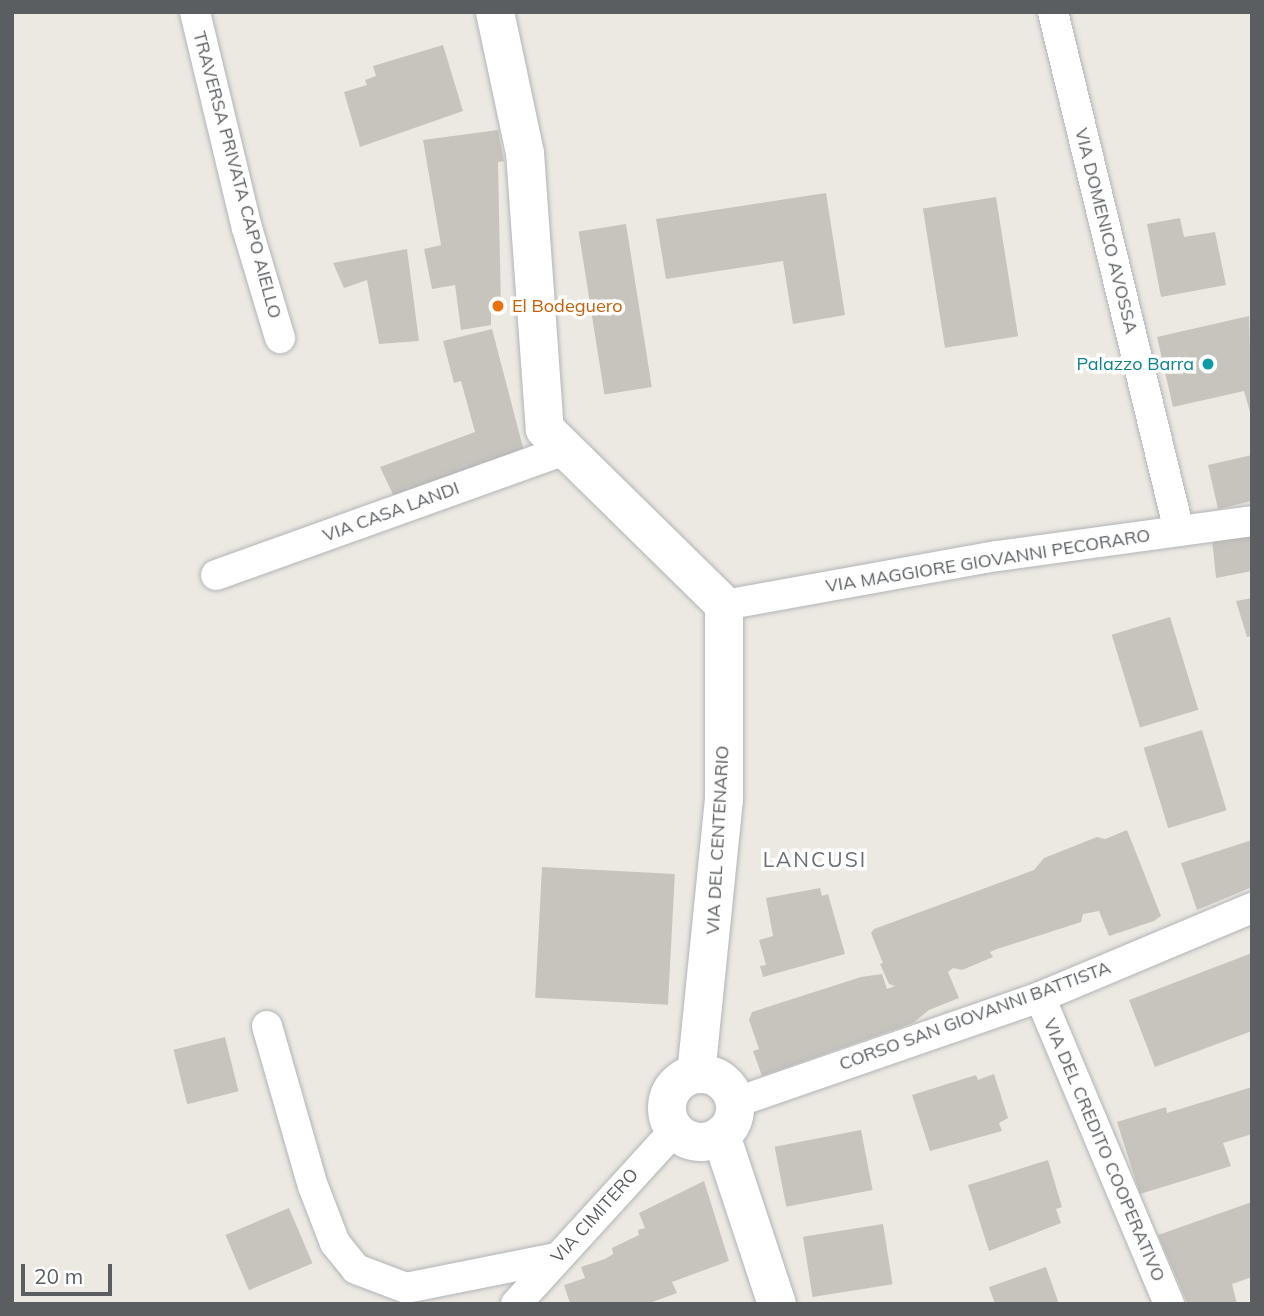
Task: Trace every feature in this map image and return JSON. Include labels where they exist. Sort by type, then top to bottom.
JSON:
[{"type":"street","name":"TRAVERSA PRIVATA CAPO AIELLO","points":[[195,12],[247,228],[280,338]]},
{"type":"street","points":[[495,12],[525,153],[545,429],[724,605]]},
{"type":"street","name":"VIA DOMENICO AVOSSA","points":[[1053,12],[1179,531]]},
{"type":"street","name":"VIA CASA LANDI","points":[[216,575],[567,449]]},
{"type":"street","name":"VIA MAGGIORE GIOVANNI PECORARO","points":[[724,605],[997,556],[1252,521]]},
{"type":"street","name":"VIA DEL CENTENARIO","points":[[696,1074],[724,799],[724,605]]},
{"type":"street","name":"CORSO SAN GIOVANNI BATTISTA","points":[[728,1119],[1040,997],[1252,908]]},
{"type":"street","name":"VIA DEL CREDITO COOPERATIVO","points":[[1040,997],[1169,1304]]},
{"type":"street","points":[[267,1026],[313,1186],[335,1243],[356,1269],[407,1288],[556,1258]]},
{"type":"street","points":[[728,1119],[702,1142],[675,1130],[667,1111],[671,1091],[696,1074],[717,1078],[728,1119],[777,1304]]},
{"type":"street","name":"VIA CIMITERO","points":[[521,1302],[556,1258],[675,1130]]},
{"type":"building","points":[[443,45],[463,111],[360,147],[344,92],[367,85],[365,80],[376,76],[373,66]]},
{"type":"building","points":[[498,130],[504,161],[498,162],[501,309],[491,310],[491,325],[461,330],[455,285],[432,289],[424,249],[441,245],[423,140]]},
{"type":"building","points":[[826,193],[845,315],[793,324],[783,261],[666,279],[656,219]]},
{"type":"building","points":[[996,197],[1018,336],[945,348],[923,209]]},
{"type":"building","points":[[1180,218],[1184,237],[1215,232],[1226,285],[1161,297],[1147,224]]},
{"type":"building","points":[[626,224],[652,387],[604,394],[579,232]]},
{"type":"building","points":[[407,249],[419,341],[379,344],[367,280],[344,288],[333,263]]},
{"type":"building","name":"Palazzo Barra","points":[[1249,316],[1252,419],[1244,391],[1173,407],[1157,337]]},
{"type":"building","points":[[492,329],[526,459],[397,503],[380,467],[475,432],[461,381],[454,383],[443,341]]},
{"type":"building","points":[[1252,455],[1252,501],[1218,509],[1208,465]]},
{"type":"building","points":[[1252,535],[1252,571],[1216,578],[1212,539]]},
{"type":"building","points":[[1252,598],[1252,636],[1247,637],[1236,601]]},
{"type":"building","points":[[1170,617],[1198,710],[1140,728],[1112,635]]},
{"type":"building","points":[[1202,730],[1227,810],[1168,828],[1144,748]]},
{"type":"building","points":[[1127,830],[1161,916],[1154,921],[1109,936],[1099,911],[1083,914],[1081,922],[997,949],[990,952],[993,957],[962,970],[953,968],[948,972],[959,998],[929,1010],[913,1023],[762,1076],[753,1051],[759,1049],[749,1020],[752,1012],[861,977],[882,974],[887,989],[895,986],[889,984],[880,964],[883,963],[871,933],[874,929],[1034,870],[1044,858],[1097,837],[1105,839]]},
{"type":"building","points":[[1252,840],[1252,887],[1197,910],[1181,863]]},
{"type":"building","points":[[542,867],[675,874],[668,1005],[535,998]]},
{"type":"building","points":[[820,888],[822,896],[828,894],[845,954],[763,977],[760,966],[766,965],[759,940],[773,936],[766,898]]},
{"type":"building","points":[[1252,953],[1252,1031],[1155,1067],[1129,1000]]},
{"type":"building","points":[[225,1037],[239,1091],[187,1104],[174,1050]]},
{"type":"building","points":[[994,1074],[1008,1118],[999,1123],[1002,1131],[930,1151],[912,1095],[976,1075],[978,1080]]},
{"type":"building","points":[[1252,1087],[1252,1134],[1223,1143],[1231,1166],[1140,1194],[1117,1122],[1166,1107],[1167,1113]]},
{"type":"building","points":[[861,1130],[873,1190],[786,1207],[775,1147]]},
{"type":"building","points":[[1048,1160],[1062,1207],[1056,1209],[1061,1223],[989,1251],[968,1185]]},
{"type":"building","points":[[704,1181],[729,1261],[672,1282],[677,1293],[647,1304],[570,1303],[564,1285],[585,1278],[581,1267],[605,1259],[613,1254],[612,1248],[639,1235],[638,1230],[645,1228],[639,1213]]},
{"type":"building","points":[[1252,1202],[1252,1277],[1232,1284],[1237,1304],[1187,1302],[1158,1235]]},
{"type":"building","points":[[289,1208],[312,1263],[249,1290],[225,1235]]},
{"type":"building","points":[[883,1224],[893,1284],[813,1297],[803,1237]]},
{"type":"building","points":[[1046,1267],[1059,1304],[995,1304],[989,1287]]},
{"type":"place","name":"El Bodeguero","points":[[498,306]]},
{"type":"place","name":"Palazzo Barra","points":[[1208,364]]},
{"type":"district","name":"LANCUSI","points":[[815,859]]}]
